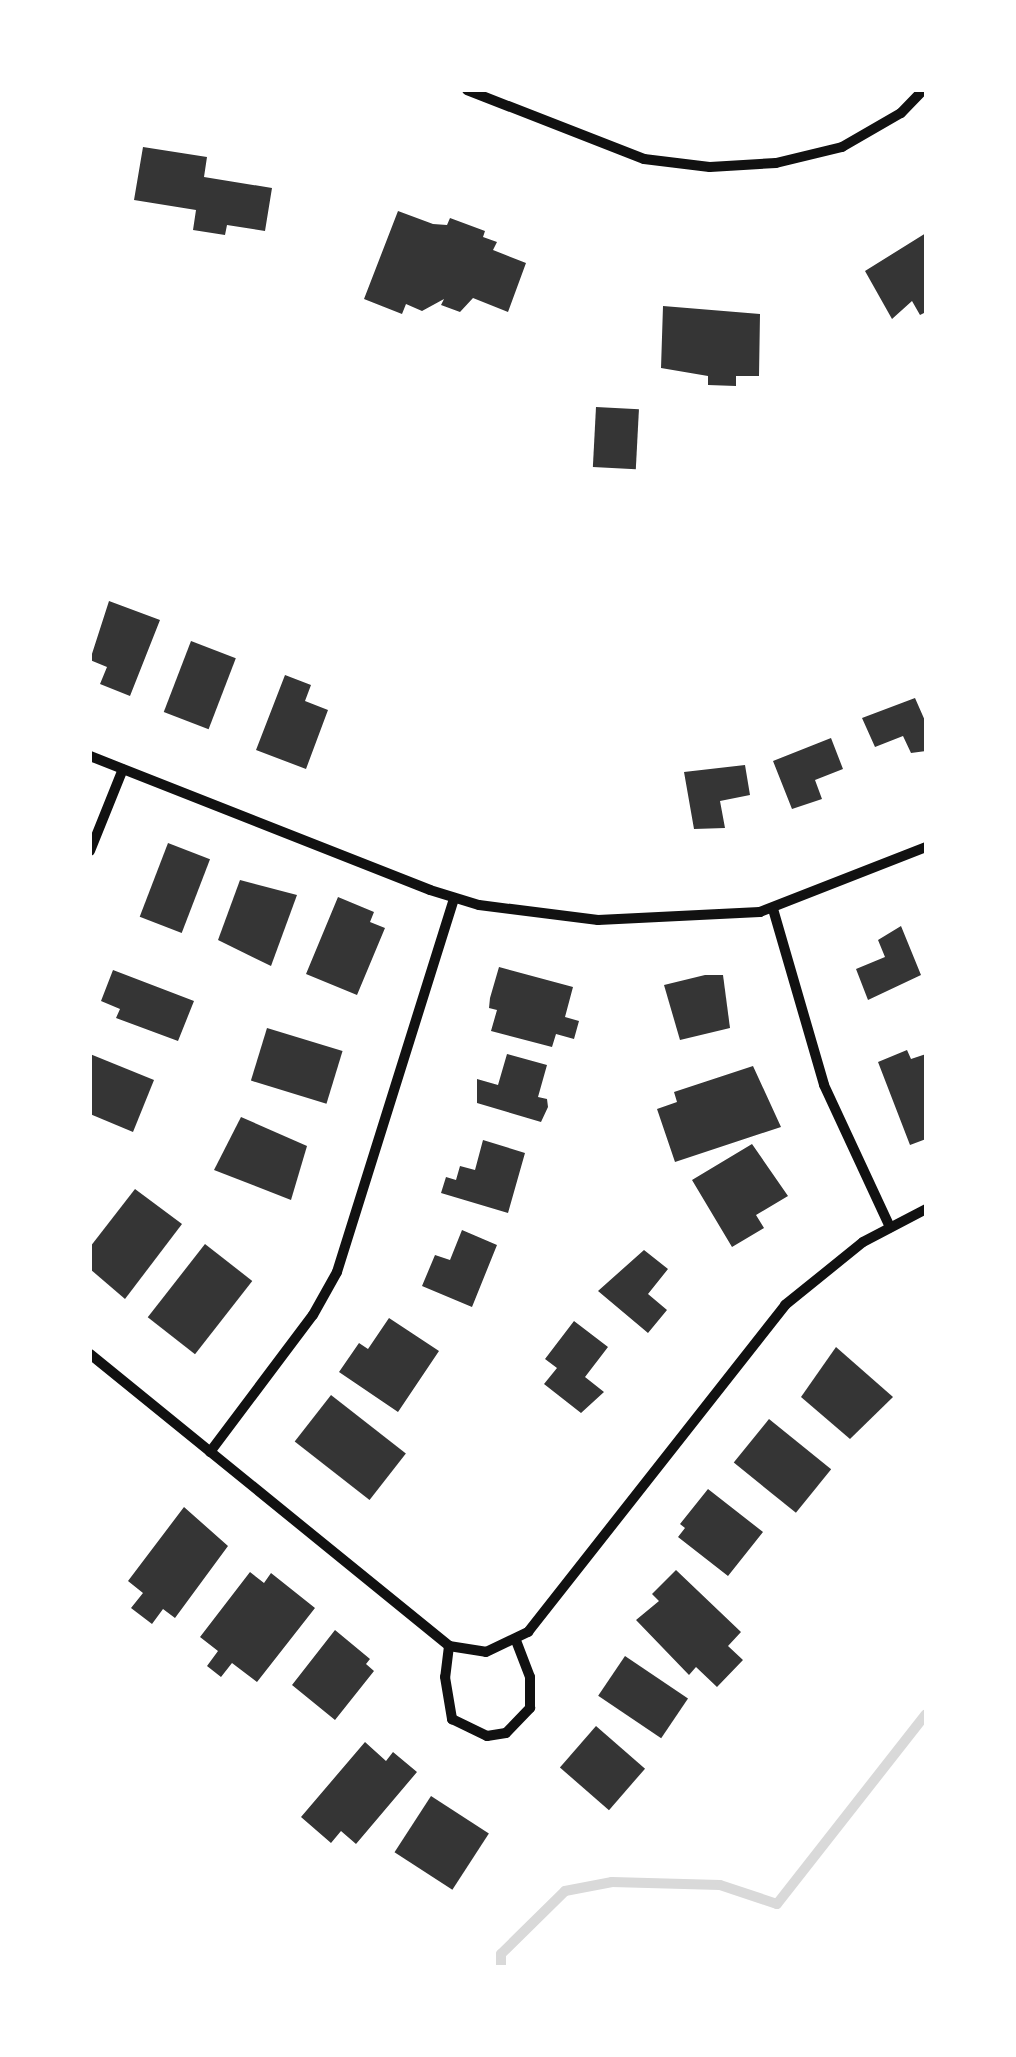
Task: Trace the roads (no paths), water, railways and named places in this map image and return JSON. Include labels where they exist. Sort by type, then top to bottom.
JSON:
[{"type":"street","points":[[467,90],[644,160],[710,168],[776,164],[842,146],[901,113],[923,90]]},
{"type":"street","points":[[90,756],[454,898],[531,912],[654,922],[774,909],[926,846]]},
{"type":"street","points":[[90,852],[123,769]]},
{"type":"street","points":[[210,1452],[313,1314],[337,1272],[454,898]]},
{"type":"street","points":[[774,909],[824,1086],[890,1227]]},
{"type":"street","points":[[90,1354],[449,1646],[486,1652],[516,1641],[785,1305],[890,1227],[926,1208]]},
{"type":"street","points":[[449,1646],[444,1677],[452,1718],[466,1731],[487,1736],[506,1733],[530,1708],[530,1677],[516,1641]]},
{"type":"waterway","points":[[501,1967],[501,1954],[565,1891],[612,1882],[720,1885],[777,1904],[926,1714]]}]
